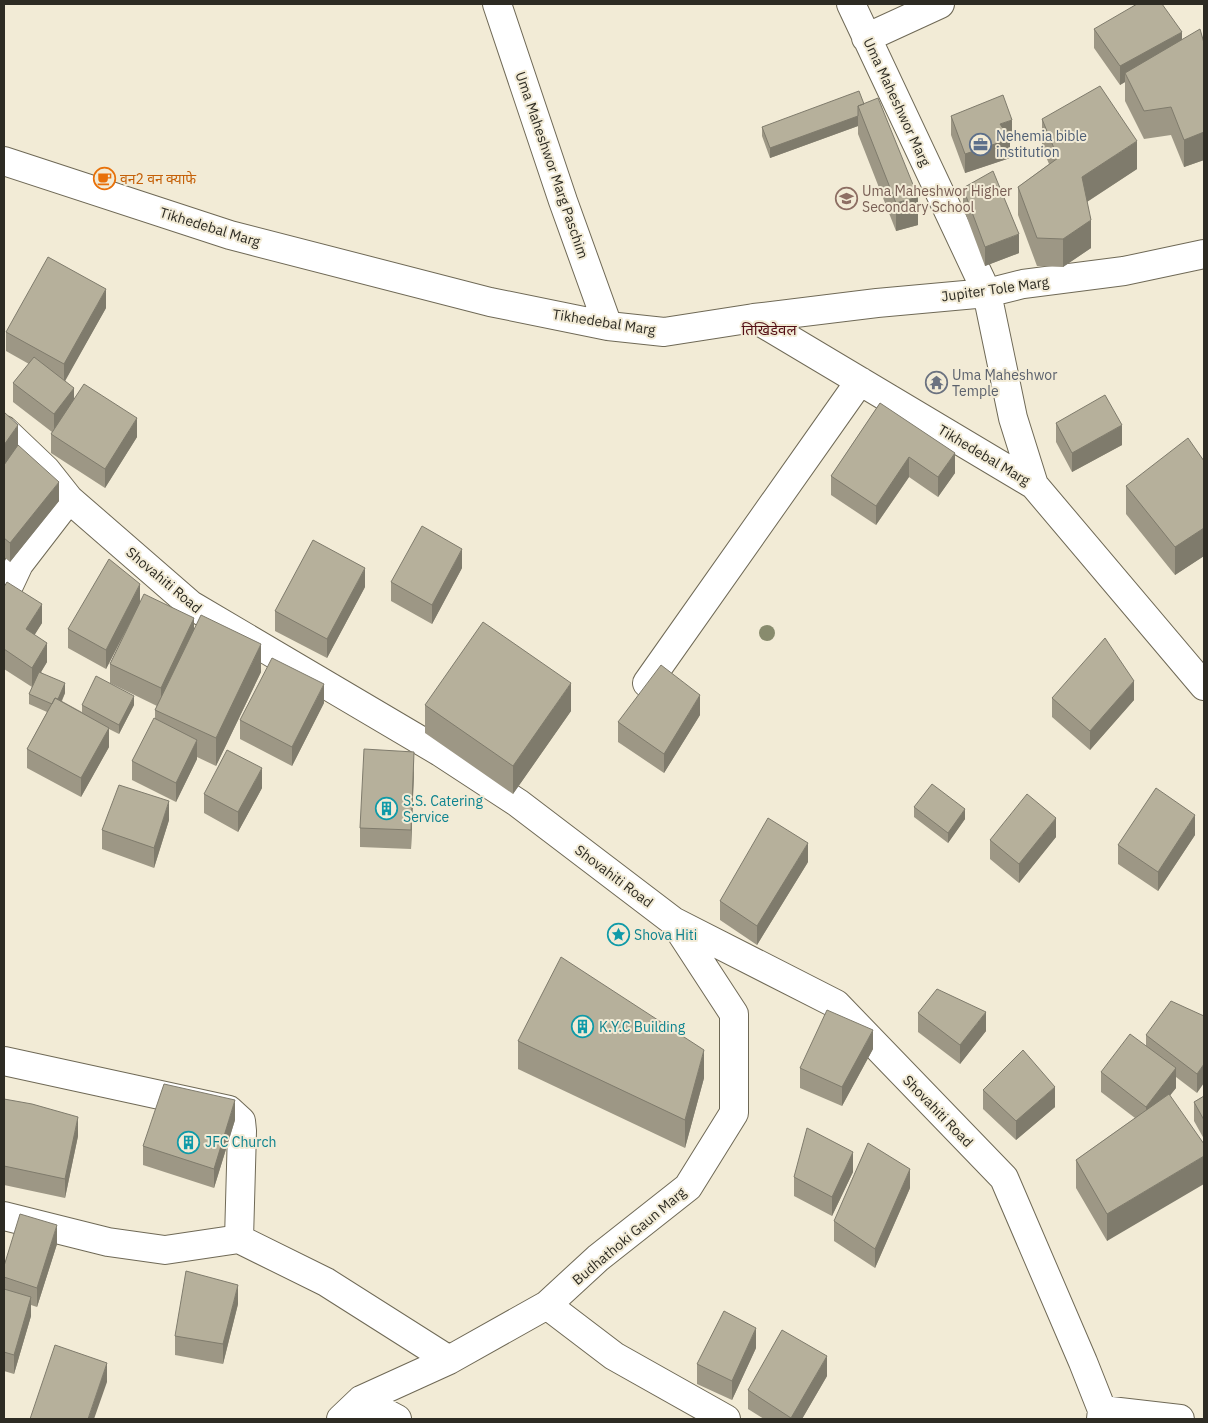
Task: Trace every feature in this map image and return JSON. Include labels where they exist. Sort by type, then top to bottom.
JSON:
[{"type":"street","name":"Uma Maheshwor Marg Paschim","points":[[497,4],[563,201],[608,326]]},
{"type":"street","name":"Uma Maheshwor Marg","points":[[851,4],[987,293],[1013,418],[1034,485]]},
{"type":"street","points":[[866,38],[940,4]]},
{"type":"street","name":"Tikhedebal Marg","points":[[4,161],[230,235],[490,302],[608,326],[664,332],[754,318],[1034,485],[1204,686]]},
{"type":"street","name":"Jupiter Tole Marg","points":[[754,318],[876,303],[987,293],[1022,284],[1124,271],[1204,254]]},
{"type":"street","points":[[647,683],[860,381]]},
{"type":"street","name":"Shovahiti Road","points":[[4,430],[46,470],[69,499],[191,606],[440,752],[518,803],[673,921],[836,1004],[1004,1178],[1102,1415]]},
{"type":"street","points":[[4,596],[19,564],[69,499]]},
{"type":"street","name":"Budhathoki Gaun Marg","points":[[341,1419],[361,1400],[448,1360],[547,1305],[598,1258],[688,1187],[734,1113],[734,1014],[673,921]]},
{"type":"street","points":[[4,1061],[229,1110],[241,1121],[242,1131],[239,1239]]},
{"type":"street","points":[[4,1216],[108,1242],[164,1250],[239,1239],[326,1282],[448,1360]]},
{"type":"street","points":[[547,1305],[614,1356],[726,1419]]},
{"type":"street","points":[[361,1400],[397,1419]]},
{"type":"street","points":[[1102,1415],[1180,1419]]},
{"type":"building","points":[[1137,4],[1162,4],[1182,32],[1120,66],[1094,29]]},
{"type":"building","points":[[1200,29],[1204,43],[1204,132],[1184,140],[1171,107],[1144,111],[1125,73]]},
{"type":"building","points":[[1100,86],[1137,141],[1082,177],[1091,220],[1063,239],[1037,238],[1018,187],[1058,158],[1042,119]]},
{"type":"building","points":[[859,91],[864,104],[858,106],[858,116],[770,148],[762,127]]},
{"type":"building","points":[[1003,95],[1012,120],[1000,124],[1010,139],[965,154],[951,116]]},
{"type":"building","points":[[878,98],[918,197],[896,203],[858,106]]},
{"type":"building","points":[[993,171],[1019,234],[985,247],[963,188]]},
{"type":"building","points":[[48,257],[106,289],[64,364],[6,332]]},
{"type":"building","points":[[34,357],[74,388],[54,414],[13,383]]},
{"type":"building","points":[[84,384],[137,418],[105,469],[51,434]]},
{"type":"building","points":[[1105,395],[1122,425],[1072,453],[1056,423]]},
{"type":"building","points":[[880,403],[955,453],[938,477],[909,457],[876,506],[831,476]]},
{"type":"building","points":[[4,412],[18,425],[4,445]]},
{"type":"building","points":[[1188,438],[1204,461],[1204,528],[1175,547],[1126,486]]},
{"type":"building","points":[[18,445],[59,482],[10,543],[4,538],[4,465]]},
{"type":"building","points":[[422,526],[462,549],[432,605],[391,582]]},
{"type":"building","points":[[313,540],[365,568],[327,639],[275,611]]},
{"type":"building","points":[[109,559],[140,584],[106,650],[68,629]]},
{"type":"building","points":[[7,582],[42,604],[26,629],[47,643],[32,668],[4,649],[4,587]]},
{"type":"building","points":[[144,594],[194,618],[161,688],[110,664]]},
{"type":"building","points":[[201,615],[261,644],[216,738],[155,710]]},
{"type":"building","points":[[483,622],[571,683],[513,766],[425,705]]},
{"type":"building","points":[[1105,638],[1134,681],[1090,731],[1052,698]]},
{"type":"building","points":[[272,658],[324,684],[292,747],[240,720]]},
{"type":"building","points":[[661,665],[700,695],[664,754],[618,722]]},
{"type":"building","points":[[39,672],[65,683],[58,699],[55,698],[52,704],[29,694]]},
{"type":"building","points":[[96,676],[134,696],[119,725],[82,705]]},
{"type":"building","points":[[55,698],[109,728],[81,778],[27,749]]},
{"type":"building","points":[[154,718],[197,740],[176,783],[132,761]]},
{"type":"building","name":"S.S. Catering Service","points":[[364,749],[414,752],[411,830],[360,828]]},
{"type":"building","points":[[227,750],[262,768],[238,812],[204,794]]},
{"type":"building","points":[[932,784],[965,809],[948,833],[914,807]]},
{"type":"building","points":[[119,785],[169,801],[154,848],[102,830]]},
{"type":"building","points":[[1156,788],[1195,815],[1158,872],[1118,845]]},
{"type":"building","points":[[1027,794],[1056,818],[1019,864],[990,840]]},
{"type":"building","points":[[768,818],[808,843],[757,926],[720,901]]},
{"type":"building","name":"K.Y.C Building","points":[[561,957],[704,1050],[685,1120],[518,1041]]},
{"type":"building","points":[[937,989],[986,1012],[960,1045],[918,1013]]},
{"type":"building","points":[[1171,1001],[1204,1016],[1204,1064],[1197,1074],[1146,1035]]},
{"type":"building","points":[[827,1010],[873,1030],[842,1087],[800,1068]]},
{"type":"building","points":[[1130,1034],[1176,1068],[1146,1107],[1101,1072]]},
{"type":"building","points":[[1023,1050],[1055,1087],[1016,1121],[983,1090]]},
{"type":"building","name":"JFC Church","points":[[164,1084],[235,1100],[214,1169],[143,1146]]},
{"type":"building","points":[[1169,1094],[1204,1144],[1204,1156],[1107,1214],[1076,1160]]},
{"type":"building","points":[[1204,1096],[1204,1120],[1194,1102]]},
{"type":"building","points":[[4,1099],[32,1104],[78,1117],[65,1179],[4,1166]]},
{"type":"building","points":[[807,1128],[853,1152],[832,1197],[794,1177]]},
{"type":"building","points":[[868,1143],[910,1169],[875,1249],[834,1221]]},
{"type":"building","points":[[20,1214],[57,1225],[37,1288],[4,1277],[4,1266]]},
{"type":"building","points":[[186,1271],[238,1285],[223,1344],[175,1336]]},
{"type":"building","points":[[4,1289],[31,1297],[14,1355],[4,1352]]},
{"type":"building","points":[[724,1311],[756,1328],[732,1381],[697,1364]]},
{"type":"building","points":[[782,1330],[827,1356],[791,1418],[748,1390]]},
{"type":"building","points":[[55,1345],[107,1363],[88,1419],[30,1419]]},
{"type":"place","name":"Nehemia bible institution","points":[[980,144]]},
{"type":"place","name":"वन2 वन क्याफे","points":[[104,179]]},
{"type":"place","name":"Uma Maheshwor Higher Secondary School","points":[[846,199]]},
{"type":"place","name":"Uma Maheshwor Temple","points":[[936,383]]},
{"type":"place","name":"S.S. Catering Service","points":[[387,809]]},
{"type":"place","name":"Shova Hiti","points":[[618,935]]},
{"type":"place","name":"K.Y.C Building","points":[[583,1027]]},
{"type":"place","name":"JFC Church","points":[[189,1142]]},
{"type":"district","name":"तिखिडेवल","points":[[769,329]]}]
